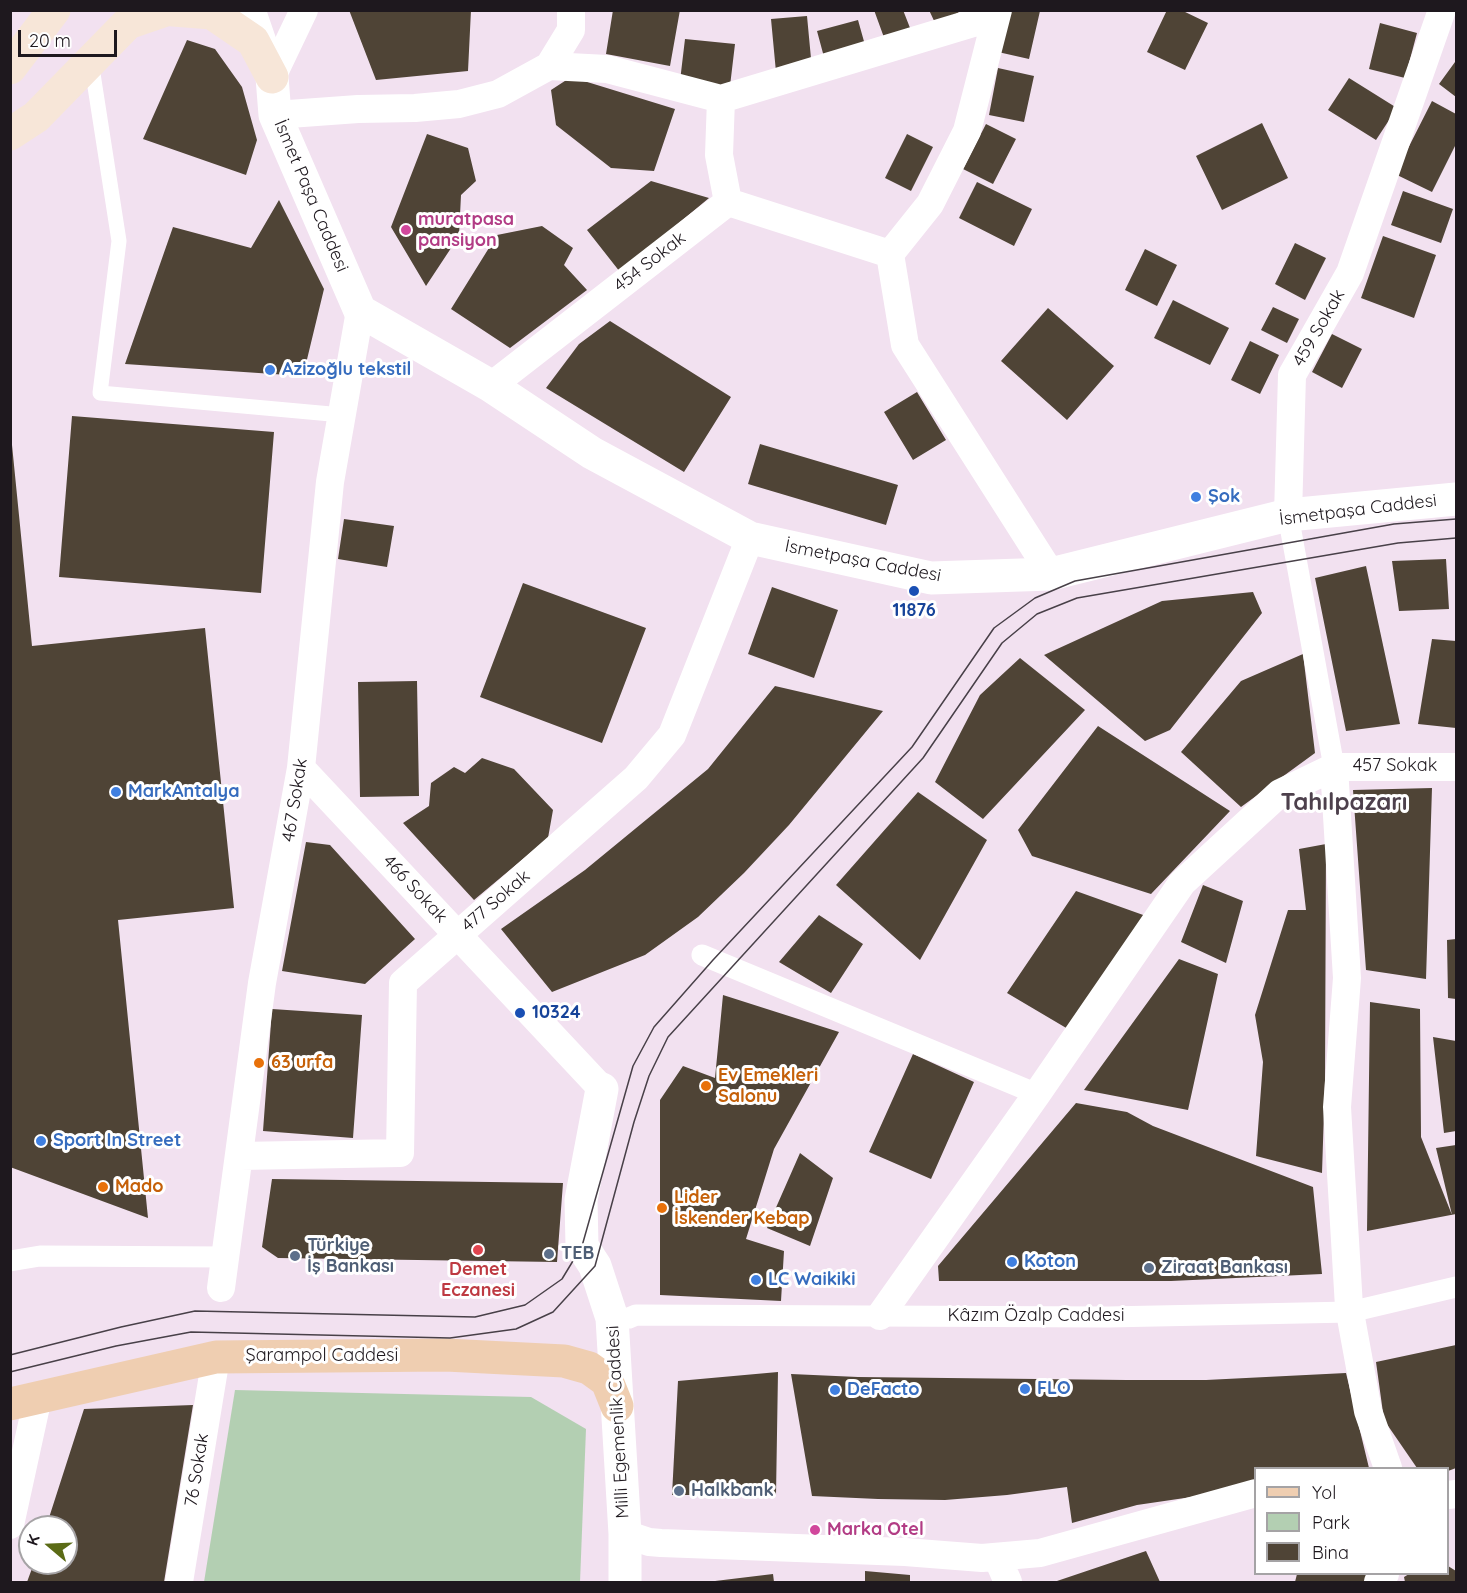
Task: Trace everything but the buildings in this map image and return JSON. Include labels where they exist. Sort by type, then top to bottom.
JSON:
[{"type":"main road","points":[[10,68],[54,10]]},
{"type":"main road","points":[[10,134],[36,117],[128,23],[166,10]]},
{"type":"main road","points":[[173,10],[212,13],[253,40],[272,77]]},
{"type":"main road","name":"Şarampol Caddesi","points":[[24,1401],[216,1357],[446,1355],[564,1361],[589,1368],[607,1381],[617,1406]]},
{"type":"street","name":"İsmet Paşa Caddesi","points":[[249,10],[272,77],[275,115],[360,311]]},
{"type":"street","points":[[272,77],[304,10]]},
{"type":"street","points":[[275,115],[459,104],[498,94],[549,66],[571,30],[571,10]]},
{"type":"street","name":"459 Sokak","points":[[1334,767],[1288,515],[1292,375],[1350,273],[1442,10]]},
{"type":"street","points":[[549,66],[607,69],[721,99],[997,13]]},
{"type":"street","points":[[997,13],[967,131],[930,204],[890,254],[905,345],[1051,574]]},
{"type":"street","points":[[721,99],[719,155],[728,202],[890,254]]},
{"type":"street","name":"454 Sokak","points":[[491,386],[728,202]]},
{"type":"street","name":"İsmetpaşa Caddesi","points":[[360,311],[491,386],[592,453],[750,538],[931,578],[1051,574],[1288,515],[1456,498]]},
{"type":"street","name":"467 Sokak","points":[[221,1287],[262,983],[301,768],[330,482],[360,311]]},
{"type":"street","name":"477 Sokak","points":[[240,1156],[400,1153],[403,983],[636,778],[672,735],[750,538]]},
{"type":"street","points":[[880,1316],[1182,883],[1280,793],[1334,767],[1347,978],[1337,1107],[1350,1312],[1368,1411],[1388,1467]]},
{"type":"street","name":"457 Sokak","points":[[1334,767],[1456,767]]},
{"type":"street","name":"466 Sokak","points":[[301,768],[602,1089]]},
{"type":"street","points":[[702,955],[1037,1094]]},
{"type":"street","name":"Milli Egemenlik Caddesi","points":[[602,1089],[581,1200],[582,1246],[595,1266],[612,1318],[625,1534],[625,1582]]},
{"type":"street","points":[[10,1261],[40,1256],[226,1257]]},
{"type":"street","name":"Kâzım Özalp Caddesi","points":[[612,1318],[636,1316],[1108,1317],[1350,1312],[1456,1287]]},
{"type":"street","name":"76 Sokak","points":[[179,1582],[216,1357]]},
{"type":"street","points":[[10,1525],[24,1401]]},
{"type":"street","points":[[625,1534],[660,1543],[905,1552],[982,1558],[1040,1553],[1254,1494]]},
{"type":"street","points":[[997,1557],[1008,1582]]},
{"type":"lane","points":[[91,61],[119,241],[100,393],[342,416]]},
{"type":"green space","points":[[235,1390],[531,1397],[586,1429],[580,1582],[204,1582]]},
{"type":"tram line","points":[[10,1355],[195,1311],[475,1317],[525,1305],[562,1279],[582,1246],[633,1066],[654,1027],[713,960],[912,747],[994,628],[1035,598],[1075,581],[1394,524],[1456,519]]},
{"type":"tram line","points":[[10,1372],[116,1346],[191,1332],[450,1338],[516,1329],[553,1312],[595,1266],[634,1122],[649,1076],[668,1037],[923,758],[1002,643],[1037,614],[1077,598],[1398,543],[1456,538]]},
{"type":"place","name":"muratpasa pansiyon","points":[[406,230]]},
{"type":"place","name":"Azizoğlu tekstil","points":[[270,370]]},
{"type":"place","name":"Şok","points":[[1196,497]]},
{"type":"place","name":"11876","points":[[914,591]]},
{"type":"place","name":"MarkAntalya","points":[[116,792]]},
{"type":"place","name":"10324","points":[[520,1013]]},
{"type":"place","name":"63 urfa","points":[[259,1063]]},
{"type":"place","name":"Ev Emekleri Salonu","points":[[706,1086]]},
{"type":"place","name":"Sport In Street","points":[[41,1141]]},
{"type":"place","name":"Mado","points":[[103,1187]]},
{"type":"place","name":"Lider İskender Kebap","points":[[662,1208]]},
{"type":"place","name":"Demet Eczanesi","points":[[478,1250]]},
{"type":"place","name":"TEB","points":[[549,1254]]},
{"type":"place","name":"Türkiye İş Bankası","points":[[295,1256]]},
{"type":"place","name":"Koton","points":[[1012,1262]]},
{"type":"place","name":"Ziraat Bankası","points":[[1149,1268]]},
{"type":"place","name":"LC Waikiki","points":[[756,1280]]},
{"type":"place","name":"FLO","points":[[1025,1389]]},
{"type":"place","name":"DeFacto","points":[[835,1390]]},
{"type":"place","name":"Halkbank","points":[[679,1491]]},
{"type":"place","name":"Marka Otel","points":[[815,1530]]},
{"type":"district","name":"Tahılpazarı","points":[[1344,803]]}]
